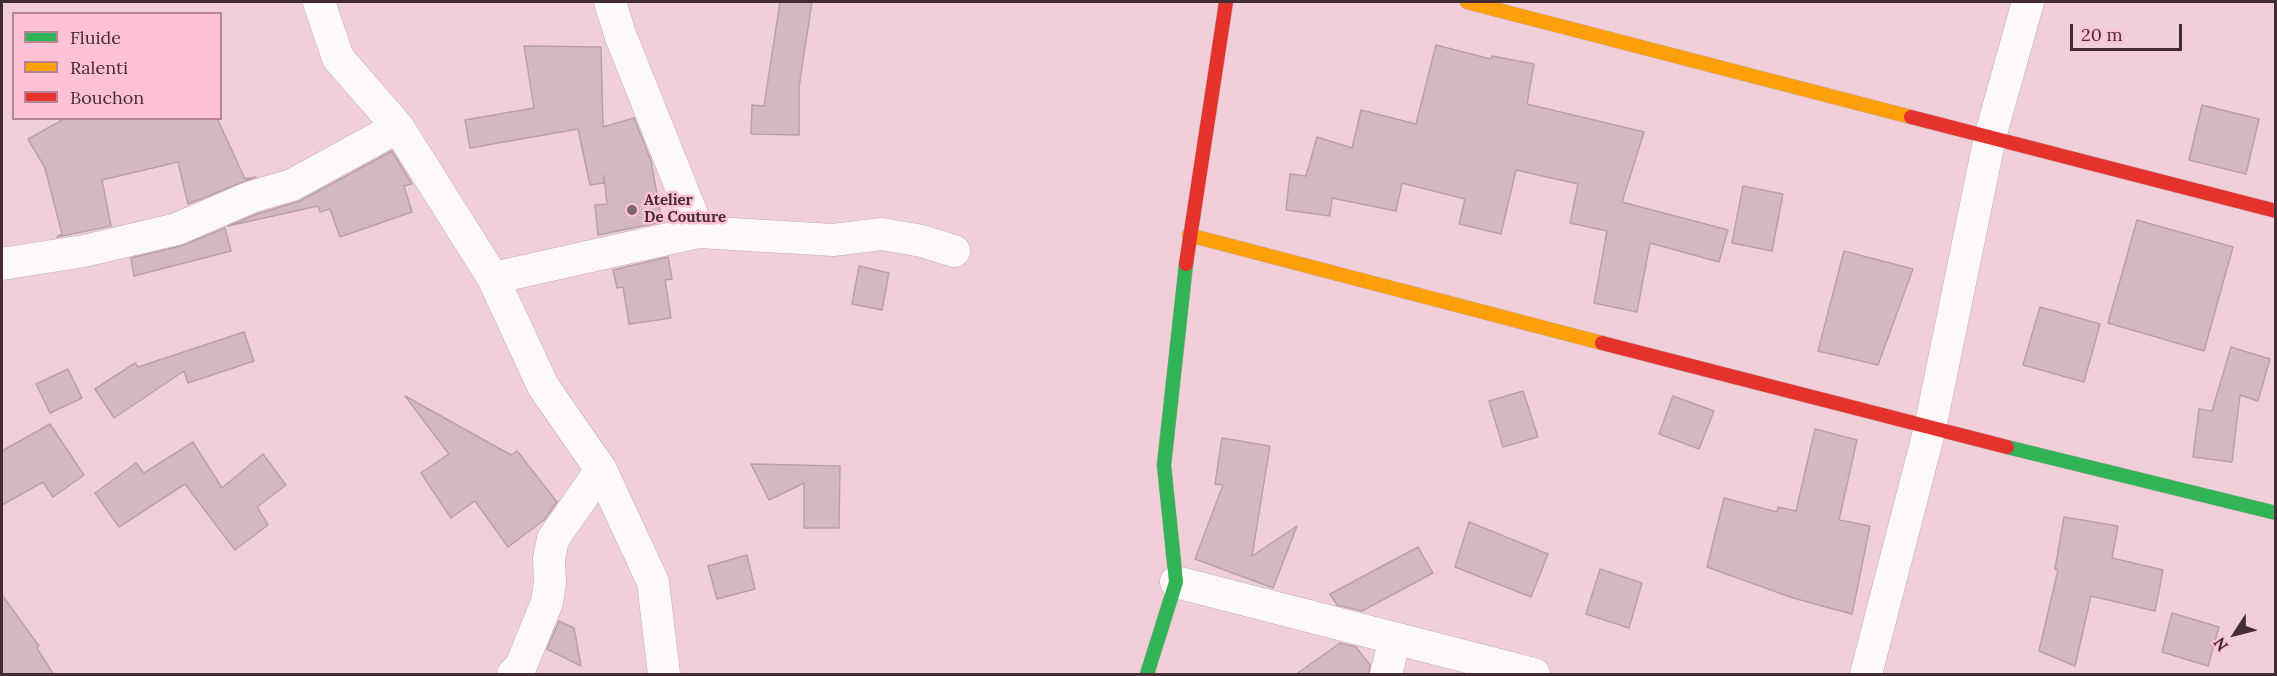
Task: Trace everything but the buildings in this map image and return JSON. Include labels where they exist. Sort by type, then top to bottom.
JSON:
[{"type":"street","points":[[319,2],[338,58],[398,127],[493,278],[543,386],[601,470],[653,582],[664,675]]},
{"type":"street","points":[[610,2],[621,37],[699,232]]},
{"type":"street","points":[[1148,675],[1176,582],[1164,465],[1189,235],[1226,2]]},
{"type":"street","points":[[1467,2],[2276,211]]},
{"type":"street","points":[[1866,675],[1930,428],[1990,137],[2028,2]]},
{"type":"street","points":[[2,264],[84,251],[177,229],[251,197],[292,185],[398,127]]},
{"type":"street","points":[[493,278],[699,232],[833,240],[882,234],[954,251]]},
{"type":"street","points":[[1189,235],[1930,428],[2276,513]]},
{"type":"street","points":[[513,675],[521,666],[547,602],[553,539],[601,470]]},
{"type":"street","points":[[1176,582],[1534,675]]},
{"type":"street","points":[[1386,675],[1395,639]]},
{"type":"traffic: fast","points":[[1147,674],[1176,582],[1164,465],[1186,264]]},
{"type":"traffic: fast","points":[[2007,447],[2276,513]]},
{"type":"traffic: slow","points":[[1467,2],[1911,117]]},
{"type":"traffic: slow","points":[[1189,235],[1602,343]]},
{"type":"traffic: jam","points":[[1186,264],[1226,2]]},
{"type":"traffic: jam","points":[[1911,117],[2276,211]]},
{"type":"traffic: jam","points":[[1602,343],[2007,447]]},
{"type":"place","name":"Atelier De Couture","points":[[632,210]]}]
